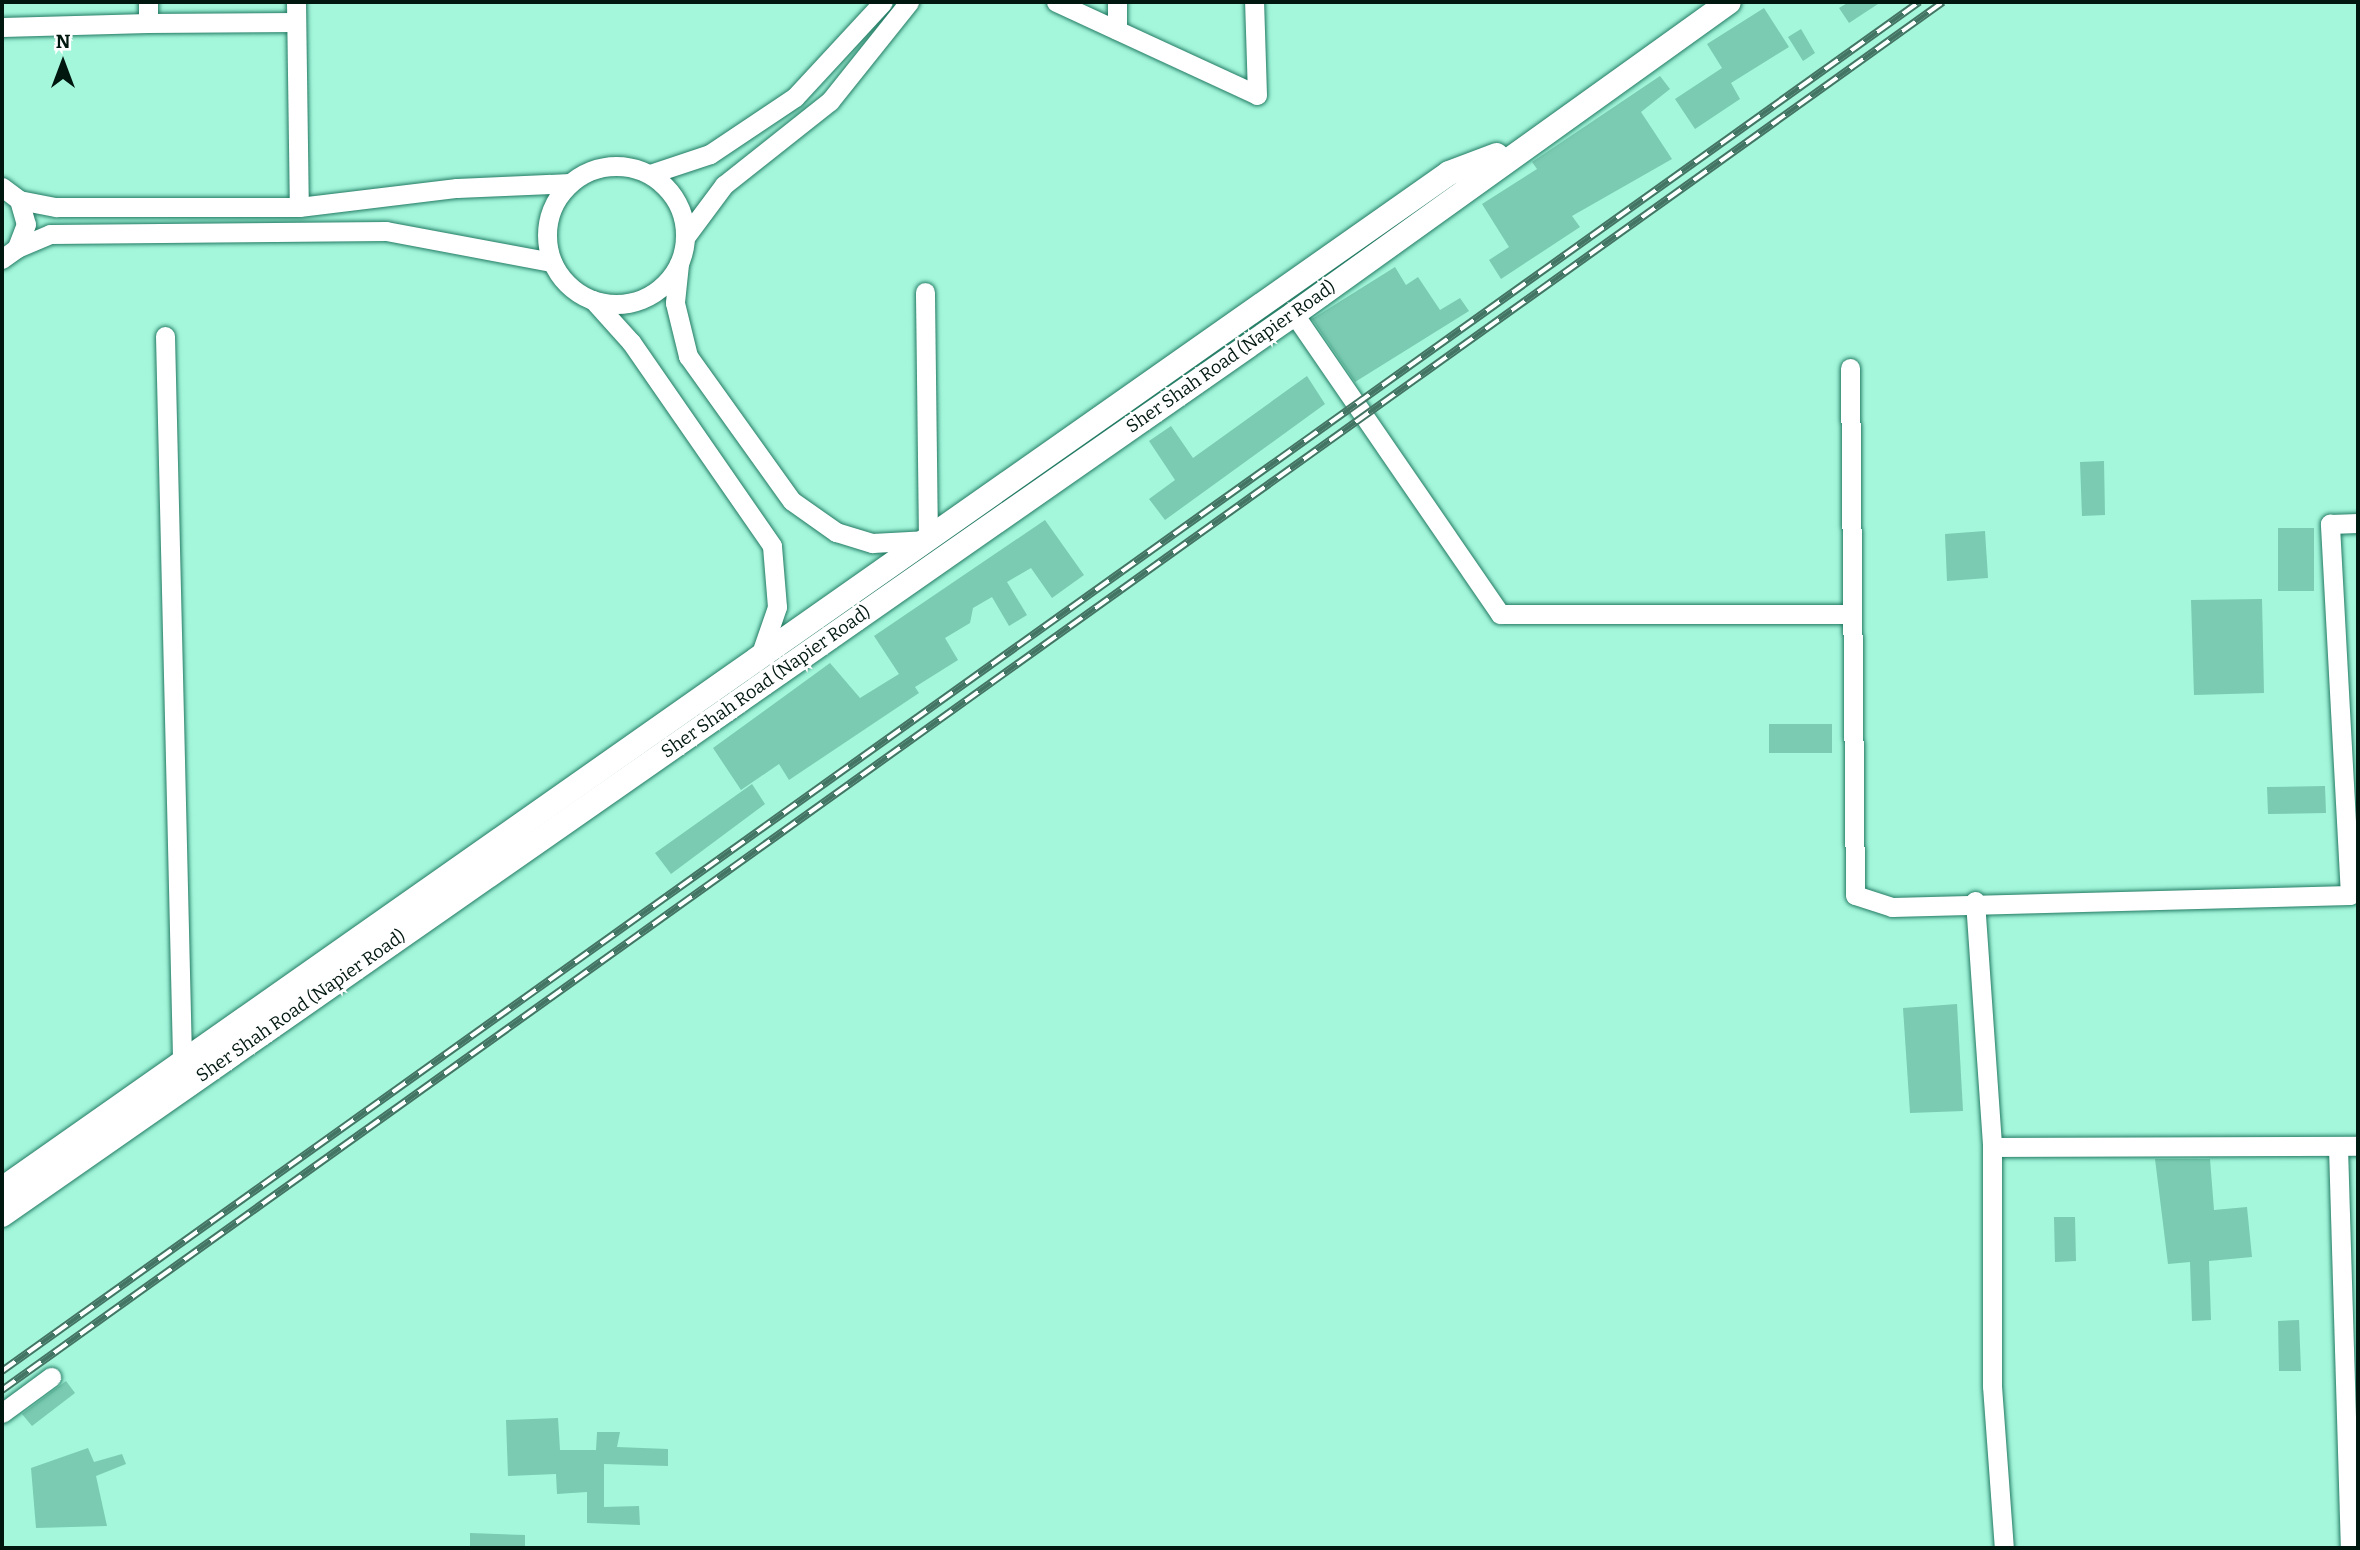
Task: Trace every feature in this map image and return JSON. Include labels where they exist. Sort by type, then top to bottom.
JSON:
[{"type":"main road","name":"Sher Shah Road (Napier Road)","points":[[2,1215],[1294,314],[1527,144],[1730,2]]},
{"type":"main road","name":"Sher Shah Road (Napier Road)","points":[[2,1189],[182,1058],[928,540],[1449,173],[1527,144]]},
{"type":"street","points":[[148,2],[148,23]]},
{"type":"street","points":[[296,2],[299,207]]},
{"type":"street","points":[[7,189],[56,207],[299,207],[457,188],[570,183],[608,166],[650,174],[710,154],[796,97],[883,2]]},
{"type":"street","points":[[909,2],[830,101],[724,185],[686,236],[679,264],[675,303],[688,356],[792,500],[836,532],[872,543],[928,540],[925,292]]},
{"type":"street","points":[[1056,2],[1257,94],[1254,2]]},
{"type":"street","points":[[1117,2],[1117,30]]},
{"type":"street","points":[[2,27],[296,22]]},
{"type":"street","points":[[650,174],[676,200],[686,236]]},
{"type":"street","points":[[570,183],[548,219],[551,262],[568,285],[593,300],[631,342],[772,546],[777,607],[760,656]]},
{"type":"street","points":[[7,189],[26,224],[10,254]]},
{"type":"street","points":[[10,254],[50,234],[386,231],[551,262]]},
{"type":"street","points":[[593,300],[642,299],[679,264]]},
{"type":"street","points":[[1294,314],[1500,614],[1850,614]]},
{"type":"street","points":[[165,336],[182,1058]]},
{"type":"street","points":[[1850,368],[1850,614],[1856,895],[1892,907],[1975,901],[2350,895],[2330,524],[2358,523]]},
{"type":"street","points":[[1975,901],[1992,1147],[1992,1387],[2004,1548]]},
{"type":"street","points":[[1992,1147],[2348,1147],[2350,1548]]},
{"type":"street","points":[[2,1413],[51,1377]]},
{"type":"building","points":[[1849,2],[1881,2],[1849,23],[1839,8]]},
{"type":"building","points":[[1764,8],[1789,47],[1731,83],[1740,99],[1695,129],[1675,99],[1722,68],[1707,44]]},
{"type":"building","points":[[1801,29],[1815,53],[1803,61],[1788,37]]},
{"type":"building","points":[[1660,76],[1670,89],[1641,112],[1672,159],[1572,216],[1580,227],[1501,279],[1489,260],[1509,247],[1482,204],[1537,169],[1532,162]]},
{"type":"building","points":[[1395,267],[1406,285],[1418,277],[1440,310],[1460,298],[1469,311],[1355,382],[1312,319]]},
{"type":"building","points":[[1307,376],[1325,404],[1165,520],[1149,499],[1175,480],[1149,441],[1171,426],[1193,458]]},
{"type":"building","points":[[2104,461],[2105,515],[2082,516],[2080,462]]},
{"type":"building","points":[[1045,520],[1084,575],[1052,598],[1031,568],[1007,582],[1027,615],[1009,626],[992,597],[973,608],[970,623],[945,638],[958,660],[915,687],[919,693],[789,780],[779,764],[741,790],[713,748],[830,663],[860,698],[899,674],[874,636]]},
{"type":"building","points":[[2278,528],[2314,528],[2314,591],[2278,591]]},
{"type":"building","points":[[1985,531],[1988,578],[1947,581],[1945,534]]},
{"type":"building","points":[[2262,599],[2264,693],[2194,695],[2191,600]]},
{"type":"building","points":[[1769,724],[1832,724],[1832,753],[1769,753]]},
{"type":"building","points":[[752,784],[765,804],[671,874],[655,853]]},
{"type":"building","points":[[2325,786],[2326,813],[2268,814],[2267,787]]},
{"type":"building","points":[[1957,1004],[1963,1111],[1910,1113],[1903,1008]]},
{"type":"building","points":[[2155,1159],[2210,1159],[2214,1210],[2247,1207],[2252,1257],[2209,1261],[2211,1320],[2192,1321],[2190,1262],[2168,1264]]},
{"type":"building","points":[[2054,1217],[2075,1217],[2076,1261],[2055,1262]]},
{"type":"building","points":[[2299,1320],[2301,1371],[2279,1371],[2278,1321]]},
{"type":"building","points":[[66,1381],[75,1393],[32,1426],[22,1414]]},
{"type":"building","points":[[558,1418],[560,1450],[596,1450],[597,1432],[620,1432],[617,1447],[668,1449],[668,1466],[604,1464],[604,1507],[639,1506],[640,1525],[587,1523],[587,1492],[557,1494],[556,1474],[508,1476],[506,1420]]},
{"type":"building","points":[[88,1448],[94,1462],[122,1454],[126,1464],[96,1476],[107,1526],[36,1528],[31,1468]]},
{"type":"building","points":[[470,1533],[525,1535],[525,1548],[470,1548]]},
{"type":"railway","points":[[2,1371],[1919,2]]},
{"type":"railway","points":[[2,1390],[1943,2]]}]
